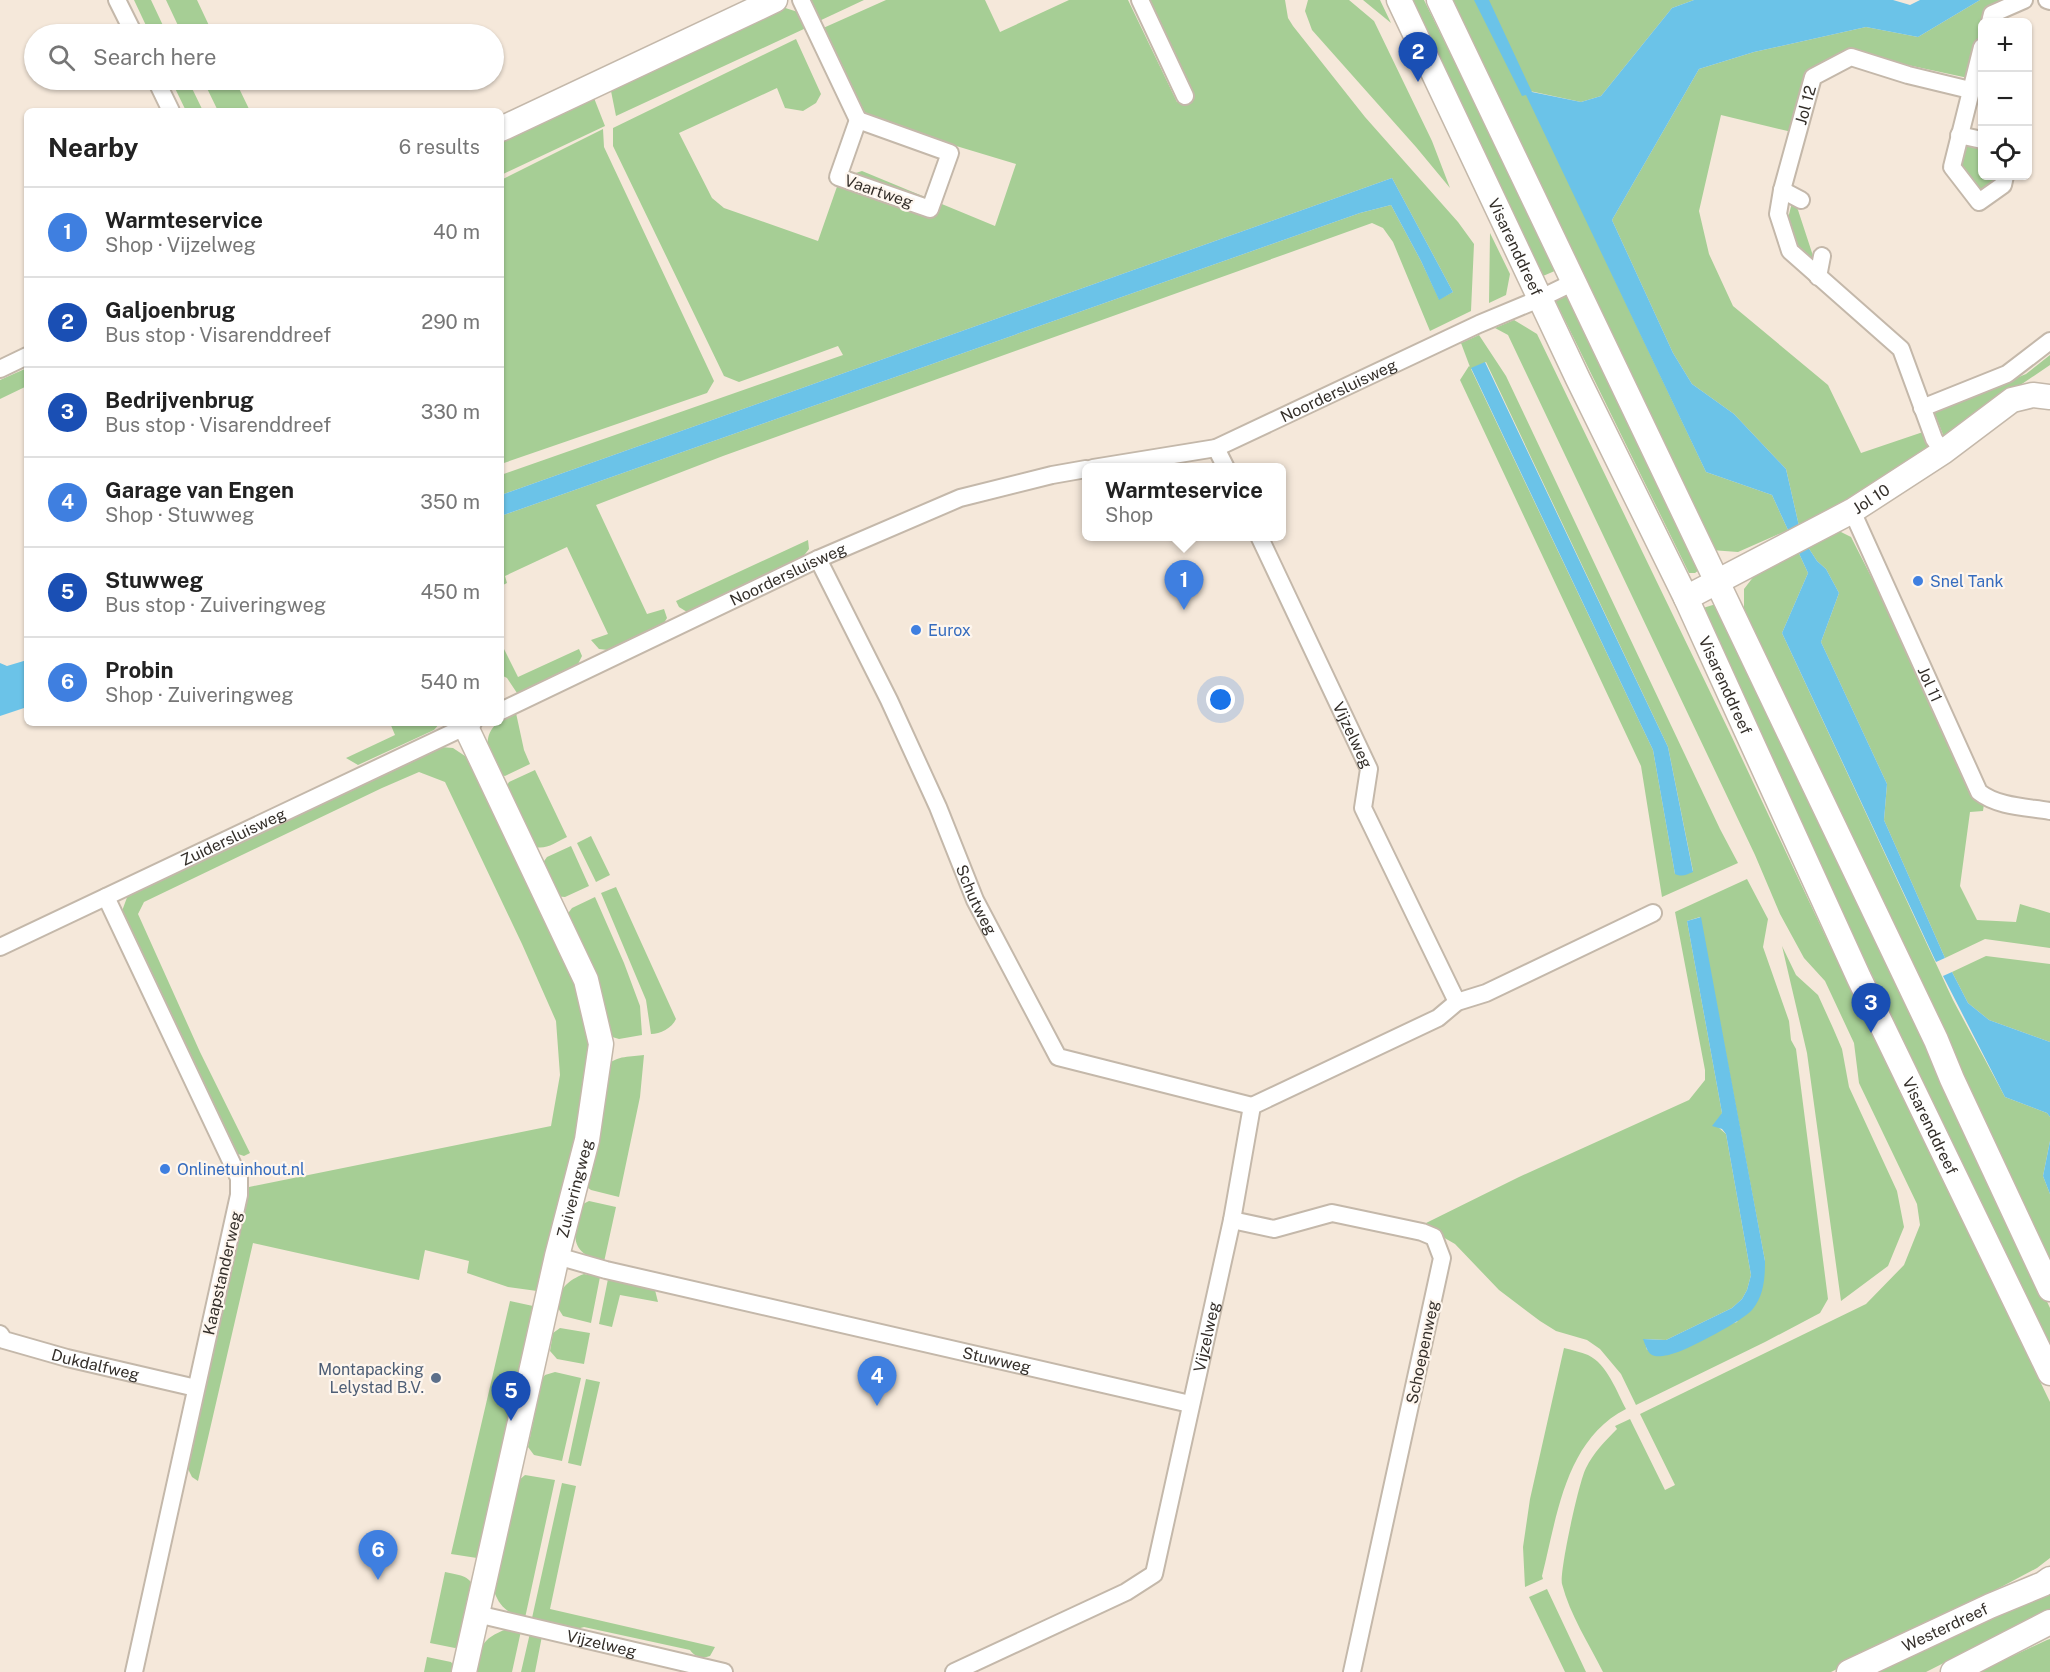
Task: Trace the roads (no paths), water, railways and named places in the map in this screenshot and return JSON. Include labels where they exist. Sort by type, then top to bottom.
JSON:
[{"type":"main road","points":[[504,128],[775,0]]},
{"type":"main road","name":"Visarenddreef","points":[[1399,0],[1539,299],[1686,598],[1859,978],[2050,1372]]},
{"type":"main road","points":[[1438,0],[1719,582],[1936,1040],[2050,1289]]},
{"type":"main road","name":"Jol 10","points":[[1686,598],[1852,511],[1943,452],[2012,400],[2033,395],[2050,397]]},
{"type":"main road","name":"Zuiveringweg","points":[[464,1672],[557,1256],[587,1140],[600,1044],[586,980],[469,726]]},
{"type":"main road","name":"Westerdreef","points":[[1850,1672],[1990,1606],[2048,1582]]},
{"type":"main road","points":[[1953,1672],[2050,1622]]},
{"type":"street","points":[[117,0],[129,24]]},
{"type":"street","points":[[801,0],[858,120]]},
{"type":"street","points":[[1140,0],[1185,96]]},
{"type":"street","points":[[1991,18],[1992,14],[2024,0]]},
{"type":"street","name":"Jol 12","points":[[1943,452],[1934,439],[1900,349],[1790,251],[1778,214],[1782,190],[1813,77],[1851,57],[1908,75],[1970,90]]},
{"type":"street","points":[[1978,64],[1952,167],[1979,202],[2003,185],[2004,180]]},
{"type":"street","points":[[161,90],[170,108]]},
{"type":"street","name":"Vaartweg","points":[[858,120],[950,153],[930,209],[838,177],[858,120]]},
{"type":"street","points":[[1959,135],[1978,139]]},
{"type":"street","points":[[1782,190],[1801,200]]},
{"type":"street","points":[[1818,277],[1822,256]]},
{"type":"street","name":"Noordersluisweg","points":[[1124,463],[1216,448],[1479,324],[1574,282]]},
{"type":"street","points":[[1922,408],[2007,374],[2050,341]]},
{"type":"street","points":[[0,369],[24,357]]},
{"type":"street","points":[[1216,448],[1224,463]]},
{"type":"street","name":"Noordersluisweg","points":[[504,710],[818,559],[960,498],[1082,470]]},
{"type":"street","name":"Jol 11","points":[[1852,511],[1979,792],[1995,800],[2050,811]]},
{"type":"street","name":"Vijzelweg","points":[[1261,541],[1369,769],[1363,808],[1457,1002]]},
{"type":"street","name":"Schutweg","points":[[818,559],[889,700],[938,807],[975,900],[1058,1057],[1252,1106]]},
{"type":"street","name":"Zuidersluisweg","points":[[0,947],[464,726]]},
{"type":"street","name":"Kaapstanderweg","points":[[106,897],[239,1178],[240,1195],[134,1672]]},
{"type":"street","points":[[1252,1106],[1438,1018],[1457,1002],[1486,993],[1653,913]]},
{"type":"street","name":"Vijzelweg","points":[[954,1672],[1126,1592],[1154,1574],[1232,1220],[1252,1106]]},
{"type":"street","name":"Schoepenweg","points":[[1232,1220],[1274,1229],[1332,1213],[1422,1232],[1434,1237],[1442,1258],[1352,1672]]},
{"type":"street","name":"Stuwweg","points":[[557,1256],[618,1273],[1190,1404]]},
{"type":"street","name":"Dukdalfweg","points":[[0,1334],[4,1340],[66,1358],[196,1388]]},
{"type":"street","name":"Vijzelweg","points":[[477,1614],[724,1672]]},
{"type":"water","points":[[1474,0],[1489,0],[1532,92],[1581,102],[1601,96],[1672,8],[1694,0],[1893,0],[1910,5],[1920,0],[1980,0],[1918,37],[1866,27],[1754,52],[1699,69],[1612,220],[1673,353],[1692,384],[1734,414],[1786,469],[1799,526],[1788,530],[1772,495],[1706,472],[1526,95],[1522,96]]},
{"type":"water","points":[[1392,178],[1453,292],[1439,300],[1391,205],[1360,213],[504,515],[504,494]]},
{"type":"water","points":[[1485,362],[1668,747],[1693,872],[1675,874],[1653,750],[1471,368]]},
{"type":"water","points":[[1806,544],[1817,561],[1826,569],[1839,593],[1821,642],[1887,784],[1884,820],[1945,958],[1936,962],[1782,633],[1808,573],[1797,549]]},
{"type":"water","points":[[24,661],[24,708],[0,716],[0,663],[7,666]]},
{"type":"water","points":[[1701,917],[1765,1261],[1764,1280],[1759,1299],[1747,1315],[1692,1346],[1673,1354],[1657,1356],[1649,1352],[1643,1339],[1666,1340],[1732,1308],[1742,1299],[1751,1275],[1726,1134],[1722,1129],[1712,1126],[1722,1113],[1687,921]]},
{"type":"water","points":[[1952,972],[1968,1003],[1989,1020],[2050,1042],[2050,1117],[2047,1113],[2005,1097],[1943,976]]},
{"type":"water","points":[[2050,1141],[2050,1194],[2043,1176]]},
{"type":"place","name":"Galjoenbrug","points":[[1418,82]]},
{"type":"place","name":"Snel Tank","points":[[1918,581]]},
{"type":"place","name":"Warmteservice","points":[[1184,610]]},
{"type":"place","name":"Eurox","points":[[916,630]]},
{"type":"place","name":"Bedrijvenbrug","points":[[1871,1033]]},
{"type":"place","name":"Onlinetuinhout.nl","points":[[165,1169]]},
{"type":"place","name":"Montapacking Lelystad B.V.","points":[[436,1378]]},
{"type":"place","name":"Garage van Engen","points":[[877,1406]]},
{"type":"place","name":"Stuwweg","points":[[511,1421]]},
{"type":"place","name":"Probin","points":[[378,1580]]}]
